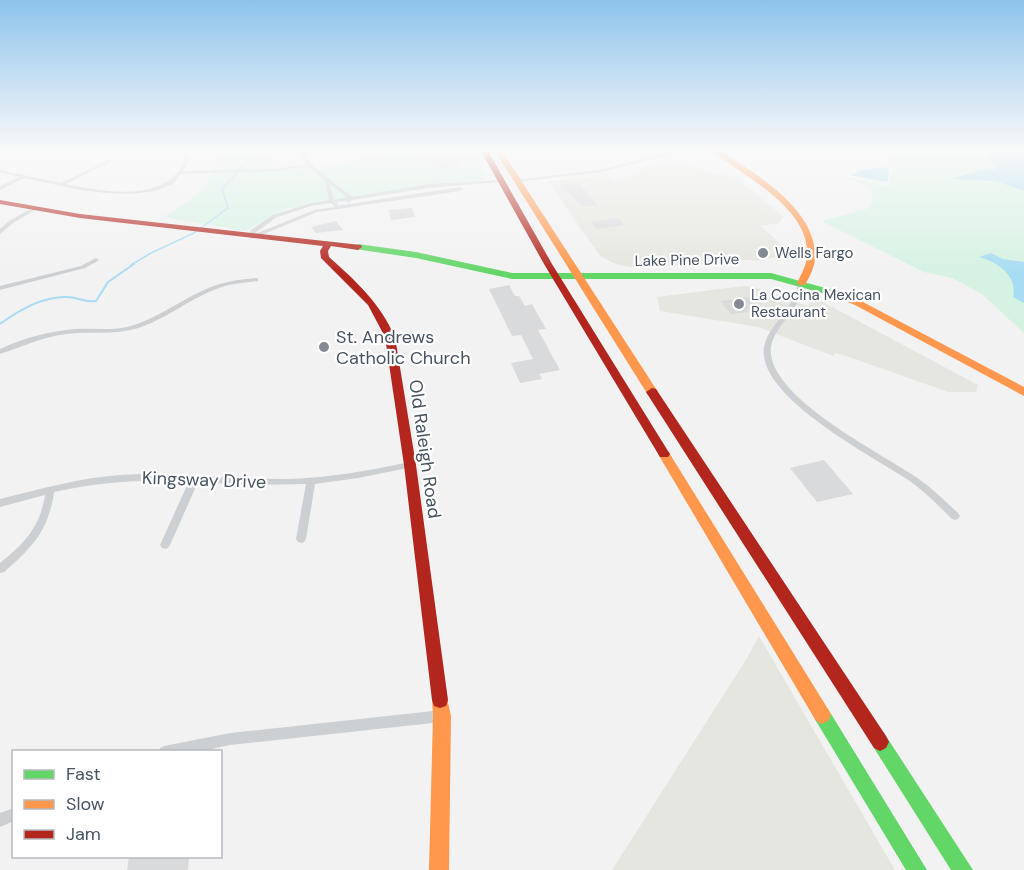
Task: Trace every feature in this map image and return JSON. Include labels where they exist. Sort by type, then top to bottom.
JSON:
[{"type":"main road","points":[[505,192],[917,870]]},
{"type":"main road","points":[[515,192],[527,206],[533,209]]},
{"type":"main road","points":[[522,192],[963,870]]},
{"type":"main road","points":[[770,192],[795,214],[803,226],[811,250],[802,283]]},
{"type":"main road","points":[[0,202],[34,209],[252,237],[328,244]]},
{"type":"main road","name":"Lake Pine Drive","points":[[328,244],[416,255],[512,276],[557,278],[756,275],[802,283],[858,303],[1024,392]]},
{"type":"main road","name":"Old Raleigh Road","points":[[328,244],[324,251],[330,264],[350,278],[367,295],[388,328],[410,465],[442,716],[439,870]]},
{"type":"street","points":[[110,192],[138,194],[147,192]]},
{"type":"street","points":[[330,192],[332,202],[338,208]]},
{"type":"street","points":[[343,192],[350,199]]},
{"type":"street","points":[[252,237],[256,228],[275,216],[306,206],[395,192]]},
{"type":"street","points":[[252,237],[300,216],[444,192]]},
{"type":"street","points":[[346,207],[350,199]]},
{"type":"street","points":[[0,232],[11,222],[34,209]]},
{"type":"street","points":[[0,288],[83,267],[96,260]]},
{"type":"street","points":[[0,352],[28,340],[57,333],[133,328],[213,288],[233,281],[256,280]]},
{"type":"street","points":[[802,283],[795,302],[768,344],[768,363],[774,376],[785,389],[822,421],[911,478],[955,516]]},
{"type":"street","name":"Kingsway Drive","points":[[0,503],[50,490],[122,477],[311,482],[410,465]]},
{"type":"street","points":[[165,546],[194,480]]},
{"type":"street","points":[[301,539],[311,482]]},
{"type":"street","points":[[0,569],[21,552],[44,523],[50,490]]},
{"type":"street","points":[[175,750],[230,740],[442,716]]},
{"type":"shaded area","points":[[555,192],[753,192],[784,217],[779,223],[760,226],[780,243],[784,255],[757,261],[736,259],[692,265],[628,267],[600,256]]},
{"type":"shaded area","points":[[743,286],[754,287],[808,306],[812,301],[821,301],[978,385],[976,392],[948,392],[852,358],[836,353],[833,356],[758,327],[660,311],[657,297]]},
{"type":"shaded area","points":[[759,636],[895,870],[612,870],[747,658]]},
{"type":"green space","points":[[199,192],[392,192],[285,209],[245,231],[164,217]]},
{"type":"green space","points":[[871,192],[1024,192],[1024,333],[982,294],[952,278],[924,272],[821,221],[870,208],[873,197]]},
{"type":"water","points":[[991,253],[1003,259],[1024,262],[1024,303],[1013,297],[1012,282],[1005,271],[993,262],[979,257]]},
{"type":"building","points":[[567,192],[586,192],[598,206],[582,206]]},
{"type":"building","points":[[412,208],[415,217],[391,220],[389,210]]},
{"type":"building","points":[[618,218],[624,225],[597,229],[591,222]]},
{"type":"building","points":[[336,221],[343,230],[316,233],[311,227]]},
{"type":"building","points":[[509,285],[515,296],[519,296],[525,306],[532,304],[546,329],[538,330],[560,370],[539,374],[542,379],[520,383],[511,363],[533,359],[521,335],[512,336],[489,289]]},
{"type":"building","name":"La Cocina Mexican Restaurant","points":[[749,297],[759,308],[746,310],[749,312],[731,314],[720,301]]},
{"type":"building","points":[[824,460],[853,494],[817,502],[790,468]]},
{"type":"building","points":[[129,858],[189,858],[188,870],[127,870]]},
{"type":"waterway","points":[[131,265],[194,233],[228,208],[223,192]]},
{"type":"waterway","points":[[0,324],[40,301],[58,297],[96,301],[108,282],[134,264]]},
{"type":"traffic: fast","points":[[358,247],[416,255],[512,276],[771,276],[833,293]]},
{"type":"traffic: fast","points":[[822,715],[917,870]]},
{"type":"traffic: fast","points":[[880,742],[963,870]]},
{"type":"traffic: slow","points":[[524,192],[652,392]]},
{"type":"traffic: slow","points":[[773,192],[800,221],[807,236],[811,256],[802,283]]},
{"type":"traffic: slow","points":[[833,293],[858,303],[1024,392]]},
{"type":"traffic: slow","points":[[664,454],[822,715]]},
{"type":"traffic: slow","points":[[439,870],[442,716],[440,700]]},
{"type":"traffic: jam","points":[[507,192],[548,264],[664,454]]},
{"type":"traffic: jam","points":[[0,202],[80,216],[358,247]]},
{"type":"traffic: jam","points":[[328,244],[324,251],[325,258],[371,303],[385,324],[390,337],[410,465],[440,700]]},
{"type":"traffic: jam","points":[[652,392],[880,742]]},
{"type":"place","name":"Wells Fargo","points":[[763,253]]},
{"type":"place","name":"La Cocina Mexican Restaurant","points":[[739,304]]},
{"type":"place","name":"St. Andrews Catholic Church","points":[[324,347]]}]
